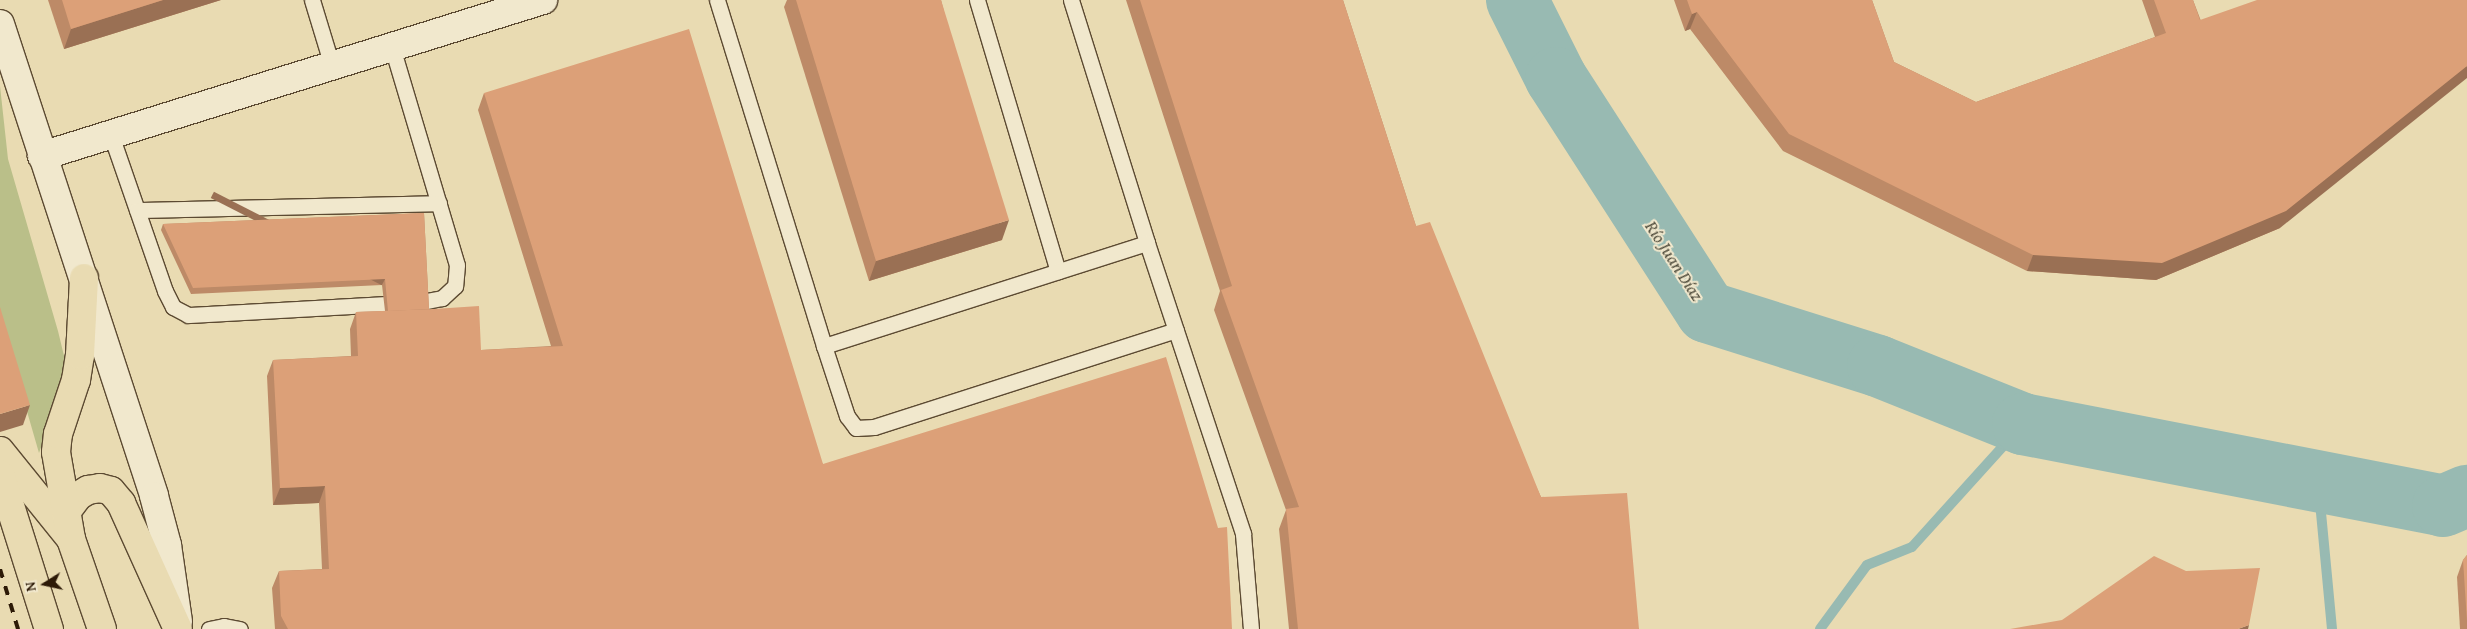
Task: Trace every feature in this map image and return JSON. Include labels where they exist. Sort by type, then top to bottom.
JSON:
[{"type":"main road","points":[[84,278],[80,355],[76,380],[58,434],[56,452],[71,539],[102,629]]},
{"type":"main road","points":[[0,450],[71,539]]},
{"type":"main road","points":[[0,474],[48,629]]},
{"type":"main road","points":[[66,512],[78,496],[88,490],[100,488],[111,491],[121,503],[179,629]]},
{"type":"main road","points":[[86,582],[88,629]]},
{"type":"street","points":[[42,156],[543,0]]},
{"type":"street","points":[[0,24],[154,496],[167,546],[179,629]]},
{"type":"lane","points":[[312,0],[332,66]]},
{"type":"lane","points":[[717,0],[824,346],[847,416],[856,428],[874,427],[1176,330]]},
{"type":"lane","points":[[977,0],[1058,270]]},
{"type":"lane","points":[[1071,0],[1147,243],[1243,534],[1251,629]]},
{"type":"lane","points":[[392,47],[456,265],[455,286],[442,298],[427,301]]},
{"type":"lane","points":[[111,135],[164,291],[173,307],[188,315],[384,304]]},
{"type":"lane","points":[[137,210],[439,204]]},
{"type":"lane","points":[[824,346],[1147,243]]},
{"type":"lane","points":[[209,629],[224,626],[240,629]]},
{"type":"green space","points":[[0,86],[8,159],[65,360],[61,390],[39,453],[0,318]]},
{"type":"building","points":[[62,0],[163,0],[71,29]]},
{"type":"building","points":[[796,0],[941,0],[1009,220],[876,261]]},
{"type":"building","points":[[1140,0],[1343,0],[1416,226],[1430,222],[1541,497],[1627,493],[1639,629],[1298,629],[1286,509],[1299,507],[1221,290],[1232,286]]},
{"type":"building","points":[[1687,0],[1872,0],[1894,62],[1976,102],[2166,33],[2154,0],[2193,0],[2200,20],[2257,0],[2467,0],[2467,66],[2286,211],[2162,263],[2033,255],[1789,134],[1697,12],[1692,14]]},
{"type":"building","points":[[689,29],[823,464],[1166,357],[1218,528],[1227,527],[1232,629],[288,629],[281,616],[279,571],[329,569],[325,486],[280,488],[273,360],[358,356],[356,312],[479,306],[481,350],[563,346],[484,93]]},
{"type":"building","points":[[424,213],[429,309],[388,311],[385,279],[193,288],[163,224]]},
{"type":"building","points":[[0,307],[30,405],[0,414]]},
{"type":"building","points":[[2467,555],[2467,621],[2463,560]]},
{"type":"building","points":[[2154,556],[2186,571],[2260,568],[2249,625],[2238,629],[2010,629],[2062,620]]},
{"type":"waterway","name":"Río Juan Díaz","points":[[1517,0],[1556,78],[1707,312],[1878,366],[2023,424],[2443,506],[2467,496]]},
{"type":"waterway","points":[[1820,629],[1867,565],[1912,547],[2023,424]]},
{"type":"waterway","points":[[2318,481],[2332,629]]},
{"type":"railway","points":[[0,569],[18,629]]}]
